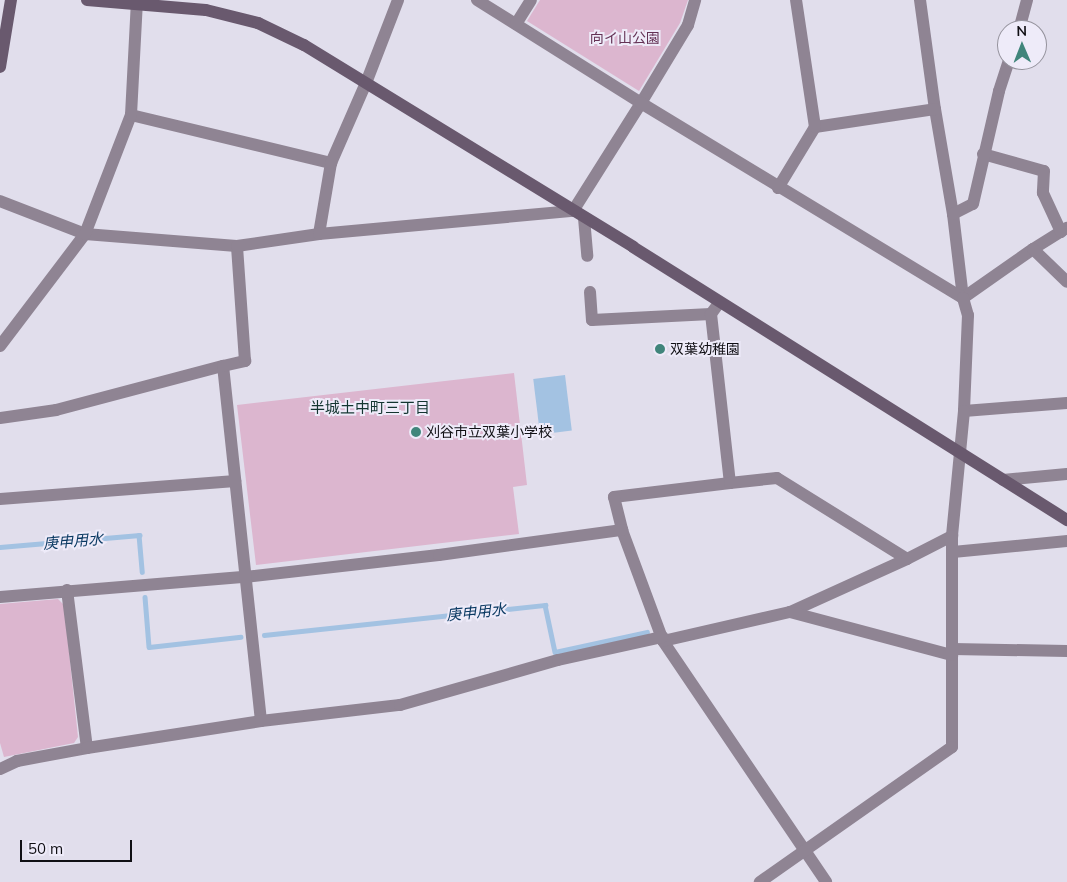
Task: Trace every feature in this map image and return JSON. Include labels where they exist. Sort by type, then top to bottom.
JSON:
[{"type":"street","points":[[0,67],[11,0]]},
{"type":"street","points":[[87,0],[137,2],[206,10],[258,23],[304,45],[1067,520]]},
{"type":"street","points":[[319,234],[331,163],[366,83],[398,0]]},
{"type":"street","points":[[477,0],[778,188],[964,298]]},
{"type":"street","points":[[516,24],[531,0]]},
{"type":"street","points":[[587,256],[579,215],[641,103],[688,25],[695,0]]},
{"type":"street","points":[[778,188],[815,127],[796,0]]},
{"type":"street","points":[[760,882],[952,747],[952,536],[961,454],[968,315],[935,109],[920,0]]},
{"type":"street","points":[[1022,20],[1027,0]]},
{"type":"street","points":[[0,346],[86,234],[131,115],[137,2]]},
{"type":"street","points":[[953,214],[974,204],[983,154],[1006,70]]},
{"type":"street","points":[[815,127],[935,109]]},
{"type":"street","points":[[131,115],[331,163]]},
{"type":"street","points":[[964,298],[1033,249],[1064,230],[1043,193],[1044,171],[983,154]]},
{"type":"street","points":[[0,202],[86,234],[238,246],[319,234],[579,215]]},
{"type":"street","points":[[0,418],[56,410],[245,361],[238,246]]},
{"type":"street","points":[[1033,249],[1067,282]]},
{"type":"street","points":[[590,292],[592,320],[711,314]]},
{"type":"street","points":[[719,303],[711,314],[730,483]]},
{"type":"street","points":[[223,366],[261,721]]},
{"type":"street","points":[[964,411],[1067,403]]},
{"type":"street","points":[[1003,480],[1067,474]]},
{"type":"street","points":[[826,882],[662,639],[622,530],[614,498],[778,478],[907,559]]},
{"type":"street","points":[[0,499],[235,481]]},
{"type":"street","points":[[0,597],[246,577],[439,555],[622,530]]},
{"type":"street","points":[[0,769],[17,761],[87,748],[261,721],[400,705],[558,660],[790,612],[907,559],[952,536]]},
{"type":"street","points":[[953,552],[1067,540]]},
{"type":"street","points":[[68,590],[87,748]]},
{"type":"street","points":[[790,612],[952,652],[1067,651]]},
{"type":"green space","name":"向イ山公園","points":[[540,0],[688,0],[680,23],[639,91],[527,21]]},
{"type":"green space","points":[[514,373],[527,485],[513,487],[519,534],[256,565],[237,405]]},
{"type":"green space","points":[[58,599],[64,605],[78,737],[74,743],[4,757],[0,743],[0,604]]},
{"type":"water","points":[[565,375],[572,431],[540,434],[533,379]]},
{"type":"waterway","name":"庚申用水","points":[[0,547],[139,535],[142,572]]},
{"type":"waterway","name":"庚申用水","points":[[145,597],[149,647],[240,637]]},
{"type":"waterway","name":"庚申用水","points":[[264,635],[545,605],[555,652],[647,632]]},
{"type":"place","name":"双葉幼稚園","points":[[660,349]]},
{"type":"place","name":"刈谷市立双葉小学校","points":[[416,432]]},
{"type":"district","name":"半城土中町三丁目","points":[[370,408]]}]
